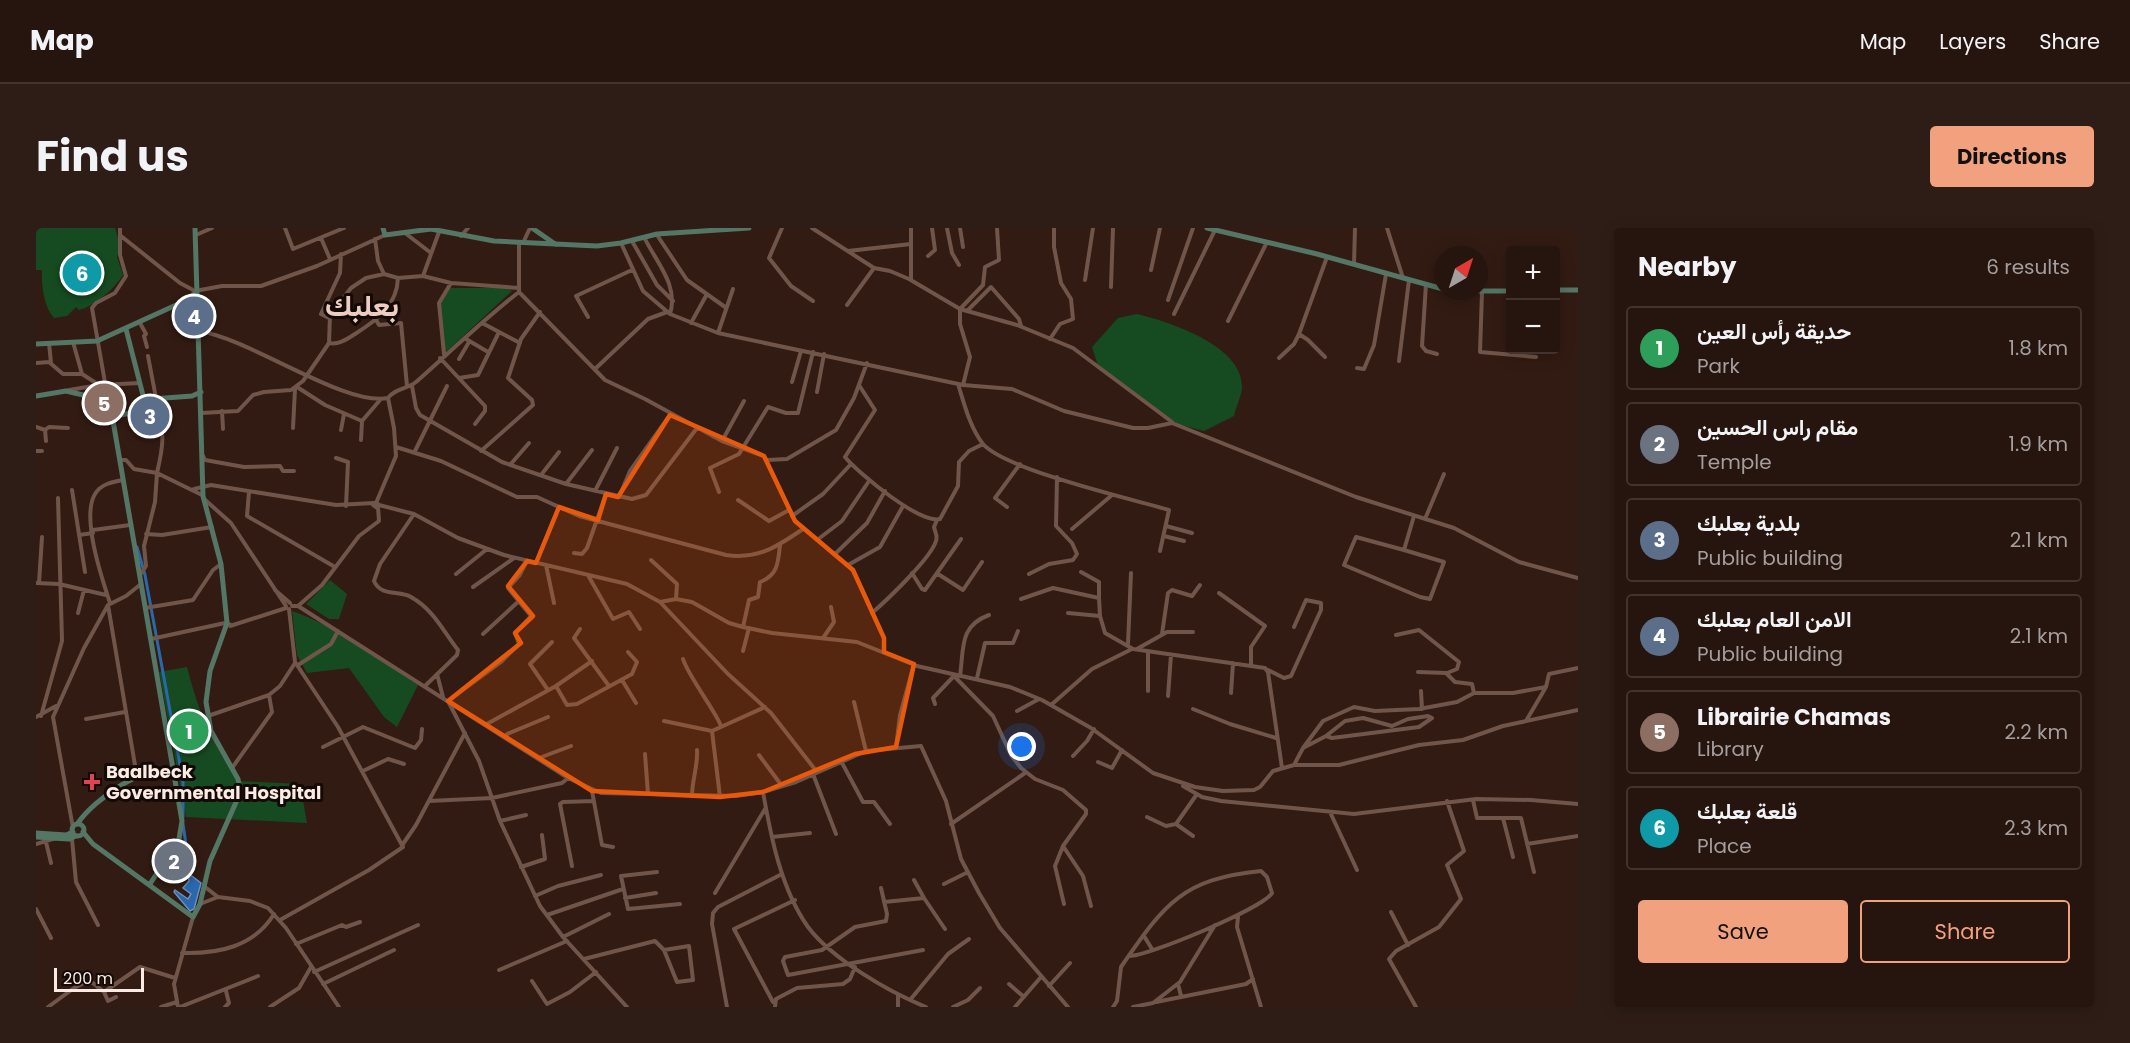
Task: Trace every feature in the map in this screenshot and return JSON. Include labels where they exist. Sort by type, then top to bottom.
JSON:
[{"type":"street","points":[[120,228],[120,255],[126,276],[115,293],[96,303],[93,308],[107,394],[122,460],[123,480],[139,575],[149,607],[155,638],[182,832],[174,849],[150,884]]},
{"type":"street","points":[[178,1005],[176,978],[182,953],[193,917],[200,904],[203,886],[221,831],[238,796],[239,784],[211,730],[207,716],[208,682],[225,625],[222,568],[203,496],[195,228]]},
{"type":"street","points":[[195,235],[212,228]]},
{"type":"street","points":[[285,228],[293,249],[344,228]]},
{"type":"street","points":[[460,236],[468,228]]},
{"type":"street","points":[[199,331],[231,339],[342,390],[380,399],[388,398],[392,393],[410,386],[442,356],[467,341],[498,308],[519,290],[521,244],[531,228],[555,244]]},
{"type":"street","points":[[36,344],[97,341],[185,301],[190,294],[197,291],[222,286],[261,286],[330,260],[375,239],[385,230],[393,234],[419,229],[521,244],[583,246],[621,243],[657,234],[689,230],[749,228]]},
{"type":"street","points":[[782,228],[769,258],[791,285],[813,301]]},
{"type":"street","points":[[812,228],[874,268],[890,271],[911,280],[960,309],[1021,326],[1087,357],[1172,423],[1356,497],[1468,534],[1519,562],[1578,578]]},
{"type":"street","points":[[911,228],[911,280]]},
{"type":"street","points":[[928,255],[936,250],[932,228]]},
{"type":"street","points":[[947,228],[952,253],[959,265]]},
{"type":"street","points":[[960,228],[963,247]]},
{"type":"street","points":[[967,311],[983,290],[985,267],[999,260],[996,228]]},
{"type":"street","points":[[1050,339],[1060,324],[1073,319],[1071,299],[1061,283],[1054,247],[1054,228]]},
{"type":"street","points":[[1085,280],[1093,228]]},
{"type":"street","points":[[1111,287],[1113,228]]},
{"type":"street","points":[[1151,270],[1160,228]]},
{"type":"street","points":[[1168,300],[1193,228]]},
{"type":"street","points":[[1207,228],[1231,231],[1434,287]]},
{"type":"street","points":[[1354,265],[1355,228]]},
{"type":"street","points":[[1387,228],[1406,279],[1399,361]]},
{"type":"street","points":[[1174,314],[1215,230]]},
{"type":"street","points":[[423,276],[439,232]]},
{"type":"street","points":[[405,233],[431,253]]},
{"type":"street","points":[[657,234],[680,272],[725,307]]},
{"type":"street","points":[[121,236],[180,283],[197,291]]},
{"type":"street","points":[[643,237],[671,285],[673,301],[669,313]]},
{"type":"street","points":[[321,238],[330,260]]},
{"type":"street","points":[[375,239],[378,261],[384,274]]},
{"type":"street","points":[[632,241],[657,285],[673,301]]},
{"type":"street","points":[[1228,321],[1267,242]]},
{"type":"street","points":[[621,243],[643,291],[669,313],[718,333],[961,384],[1012,389],[1064,411],[1132,428],[1148,428],[1172,423]]},
{"type":"street","points":[[848,251],[911,244]]},
{"type":"street","points":[[329,318],[321,314],[340,273],[341,254]]},
{"type":"street","points":[[1279,358],[1294,344],[1299,334],[1327,257]]},
{"type":"street","points":[[847,305],[874,268]]},
{"type":"street","points":[[588,317],[576,296],[632,270]]},
{"type":"street","points":[[201,413],[238,411],[248,398],[259,393],[296,388],[309,375],[329,343],[329,318],[356,284],[370,276],[384,274],[398,278],[423,276],[452,283],[519,290],[611,384],[645,399],[670,415],[722,441],[767,460],[788,459],[831,435],[844,417],[867,363]]},
{"type":"street","points":[[1357,368],[1364,369],[1374,345],[1386,274]]},
{"type":"street","points":[[329,343],[347,339],[376,320],[391,302],[398,278]]},
{"type":"street","points":[[452,283],[439,303],[442,356],[486,407],[475,424]]},
{"type":"street","points":[[1426,285],[1422,346],[1426,351],[1437,354]]},
{"type":"street","points":[[960,309],[990,287],[1019,319],[1021,326]]},
{"type":"street","points":[[718,333],[733,289]]},
{"type":"street","points":[[1560,290],[1578,290]]},
{"type":"street","points":[[1488,292],[1506,291]]},
{"type":"street","points":[[691,323],[707,294]]},
{"type":"street","points":[[1482,300],[1480,352],[1536,357]]},
{"type":"street","points":[[185,301],[198,306]]},
{"type":"street","points":[[960,309],[960,324],[969,357],[961,384],[971,420],[983,444],[995,454],[1020,464],[1112,495],[1169,510],[1160,551]]},
{"type":"street","points":[[481,452],[533,405],[531,399],[508,379],[520,343],[540,312]]},
{"type":"street","points":[[595,369],[648,319],[669,313]]},
{"type":"street","points":[[376,320],[379,326],[401,323],[410,386],[417,410],[481,452],[510,465],[566,484],[632,499],[646,495],[696,428]]},
{"type":"street","points":[[140,323],[146,334],[144,336],[147,347]]},
{"type":"street","points":[[484,324],[520,343]]},
{"type":"street","points":[[126,329],[146,407]]},
{"type":"street","points":[[459,378],[477,376],[499,332]]},
{"type":"street","points":[[1299,334],[1325,357]]},
{"type":"street","points":[[467,341],[488,352]]},
{"type":"street","points":[[459,359],[467,341]]},
{"type":"street","points":[[73,342],[82,374]]},
{"type":"street","points":[[49,343],[51,363],[63,374],[82,374],[99,385]]},
{"type":"street","points":[[792,382],[801,351]]},
{"type":"street","points":[[719,492],[719,485],[711,475],[710,468],[735,457],[768,407],[786,413],[798,413],[813,352]]},
{"type":"street","points":[[818,392],[824,354]]},
{"type":"street","points":[[139,575],[146,566],[146,534],[153,508],[164,435],[155,400],[148,356]]},
{"type":"street","points":[[36,363],[51,363]]},
{"type":"street","points":[[36,396],[106,384],[140,383]]},
{"type":"street","points":[[859,385],[875,410],[845,454],[851,464],[870,481],[909,511],[937,520]]},
{"type":"street","points":[[415,451],[447,386]]},
{"type":"street","points":[[296,388],[362,421]]},
{"type":"street","points":[[292,428],[296,388]]},
{"type":"street","points":[[66,391],[83,395],[107,394]]},
{"type":"street","points":[[145,399],[192,396],[201,392]]},
{"type":"street","points":[[192,396],[201,401]]},
{"type":"street","points":[[155,638],[225,625],[298,606],[315,593],[358,536],[379,521],[376,505],[394,463],[396,447],[388,398]]},
{"type":"street","points":[[362,440],[362,421],[380,399]]},
{"type":"street","points":[[112,415],[118,416],[146,407],[155,400]]},
{"type":"street","points":[[722,441],[744,401]]},
{"type":"street","points":[[222,411],[223,429]]},
{"type":"street","points":[[341,430],[344,414]]},
{"type":"street","points":[[619,497],[630,471],[670,415]]},
{"type":"street","points":[[36,427],[45,430],[49,427],[68,428]]},
{"type":"street","points":[[45,430],[46,441]]},
{"type":"street","points":[[510,465],[529,443]]},
{"type":"street","points":[[872,613],[912,573],[935,543],[934,527],[958,486],[959,462],[969,451],[983,444]]},
{"type":"street","points":[[396,447],[415,451],[517,498],[537,497],[598,520],[736,556],[761,554],[780,545],[803,529]]},
{"type":"street","points":[[595,491],[617,448]]},
{"type":"street","points":[[566,484],[592,450]]},
{"type":"street","points":[[36,451],[42,451]]},
{"type":"street","points":[[541,475],[559,452]]},
{"type":"street","points":[[202,456],[205,460],[244,467],[280,466],[284,471],[294,471]]},
{"type":"street","points":[[336,458],[348,462],[346,506]]},
{"type":"street","points":[[122,460],[134,469],[157,473],[182,486],[194,489],[231,523],[272,588],[289,607],[296,664],[343,735],[403,845]]},
{"type":"street","points":[[767,460],[792,516],[803,529],[848,565],[884,638],[884,652]]},
{"type":"street","points":[[792,516],[823,494],[851,464]]},
{"type":"street","points":[[1007,507],[995,498],[1020,464]]},
{"type":"street","points":[[1425,519],[1444,474]]},
{"type":"street","points":[[1029,574],[1049,564],[1072,560],[1077,554],[1072,543],[1056,526],[1057,477]]},
{"type":"street","points":[[123,480],[105,484],[95,494],[90,506],[93,531],[109,604],[137,778]]},
{"type":"street","points":[[817,540],[842,521],[870,481]]},
{"type":"street","points":[[194,489],[203,486],[346,506],[376,505],[414,514],[458,538],[514,558],[627,584],[660,602],[728,674],[765,707],[815,773],[836,834]]},
{"type":"street","points":[[72,490],[85,572]]},
{"type":"street","points":[[835,554],[867,523],[885,491]]},
{"type":"street","points":[[249,492],[247,516],[335,567]]},
{"type":"street","points":[[574,553],[585,551],[606,494]]},
{"type":"street","points":[[1072,529],[1112,495]]},
{"type":"street","points":[[38,716],[62,641],[58,498]]},
{"type":"street","points":[[738,500],[769,521],[789,510]]},
{"type":"street","points":[[848,565],[880,547],[903,506]]},
{"type":"street","points":[[537,563],[559,507]]},
{"type":"street","points":[[414,514],[380,564],[374,581],[382,590],[411,597],[439,620],[442,631],[458,652],[426,685]]},
{"type":"street","points":[[1404,550],[1414,516]]},
{"type":"street","points":[[79,535],[130,525]]},
{"type":"street","points":[[1166,526],[1192,533]]},
{"type":"street","points":[[146,534],[162,535],[212,527]]},
{"type":"street","points":[[1164,536],[1184,541]]},
{"type":"street","points":[[42,537],[38,583],[59,584],[107,595]]},
{"type":"street","points":[[1356,537],[1404,550],[1444,562],[1430,599],[1420,597],[1344,565],[1356,537]]},
{"type":"street","points":[[912,573],[923,590],[938,574],[962,539]]},
{"type":"street","points":[[743,651],[749,600],[758,597],[760,582],[768,579],[776,571],[780,545]]},
{"type":"street","points":[[456,574],[487,549]]},
{"type":"street","points":[[473,587],[514,558]]},
{"type":"street","points":[[651,560],[677,584],[676,599]]},
{"type":"street","points":[[448,701],[518,645],[515,633],[531,616],[509,591],[508,586],[519,576],[527,561]]},
{"type":"street","points":[[938,574],[963,590],[982,562]]},
{"type":"street","points":[[546,565],[554,603]]},
{"type":"street","points":[[149,607],[193,600],[213,570],[222,568]]},
{"type":"street","points":[[1081,572],[1099,582],[1100,616],[1107,635],[1134,649],[1251,664],[1284,678],[1291,676],[1321,610],[1320,603],[1306,600],[1294,627]]},
{"type":"street","points":[[1128,644],[1131,573]]},
{"type":"street","points":[[589,576],[612,619],[629,612],[640,629]]},
{"type":"street","points":[[141,584],[126,596],[109,604],[53,717],[71,816],[77,831],[193,917]]},
{"type":"street","points":[[1162,634],[1168,592],[1172,590],[1192,596],[1200,585]]},
{"type":"street","points":[[1021,599],[1053,588],[1099,598]]},
{"type":"street","points":[[78,613],[84,590]]},
{"type":"street","points":[[1220,593],[1264,624],[1265,628],[1251,647],[1251,664]]},
{"type":"street","points":[[660,602],[676,599],[702,606],[729,622],[746,628],[857,642],[914,664],[953,676],[977,678],[1039,699],[1094,729],[1153,774],[1180,784],[1197,794],[1221,801],[1354,814],[1447,801],[1530,800],[1578,804]]},
{"type":"street","points":[[483,634],[519,601]]},
{"type":"street","points":[[298,606],[592,791],[720,797],[763,792],[866,751],[921,746],[924,748],[946,801],[961,859],[968,872],[1000,928],[1068,1007]]},
{"type":"street","points":[[822,639],[834,622],[831,607]]},
{"type":"street","points":[[1068,613],[1100,616]]},
{"type":"street","points":[[960,676],[968,627],[976,620],[989,615]]},
{"type":"street","points":[[580,629],[574,638],[609,686]]},
{"type":"street","points":[[1051,705],[1083,675],[1107,659],[1134,649],[1162,634],[1176,630],[1193,632]]},
{"type":"street","points":[[1396,635],[1419,630],[1459,662],[1456,669],[1447,673],[1419,672]]},
{"type":"street","points":[[207,716],[269,695],[280,686],[296,664],[331,644],[338,631]]},
{"type":"street","points":[[977,678],[985,643],[1012,643],[1018,631]]},
{"type":"street","points":[[548,690],[531,664],[552,642]]},
{"type":"street","points":[[1148,651],[1148,691]]},
{"type":"street","points":[[556,686],[569,706],[632,674],[637,666],[628,652]]},
{"type":"street","points":[[1168,696],[1172,655]]},
{"type":"street","points":[[683,659],[704,700],[720,721],[721,728]]},
{"type":"street","points":[[485,725],[556,686],[592,661]]},
{"type":"street","points":[[1231,693],[1233,663]]},
{"type":"street","points":[[896,747],[901,710],[914,664]]},
{"type":"street","points":[[1526,722],[1546,687],[1551,672],[1578,668]]},
{"type":"street","points":[[1267,669],[1282,768]]},
{"type":"street","points":[[1447,673],[1455,682],[1472,684],[1474,693]]},
{"type":"street","points":[[437,674],[443,697]]},
{"type":"street","points":[[935,704],[933,698],[953,676]]},
{"type":"street","points":[[953,676],[993,716],[1011,756],[1025,773],[1063,790],[1086,810],[1086,814],[1063,846],[1055,866],[1064,904]]},
{"type":"street","points":[[622,680],[636,703]]},
{"type":"street","points":[[1294,765],[1310,735],[1323,722],[1349,708],[1383,711],[1422,709],[1457,702],[1474,693],[1508,694],[1546,687]]},
{"type":"street","points":[[1421,691],[1422,709]]},
{"type":"street","points":[[232,768],[270,716],[273,708],[269,695]]},
{"type":"street","points":[[1017,711],[1039,699]]},
{"type":"street","points":[[448,701],[483,771],[500,821],[535,896],[565,939],[627,1007]]},
{"type":"street","points":[[854,702],[866,751]]},
{"type":"street","points":[[38,716],[57,705]]},
{"type":"street","points":[[664,722],[712,731],[765,707]]},
{"type":"street","points":[[1193,709],[1276,738]]},
{"type":"street","points":[[456,718],[463,710]]},
{"type":"street","points":[[1180,784],[1223,790],[1254,790],[1260,787],[1270,774],[1294,765],[1339,765],[1419,745],[1463,740],[1497,727],[1578,710]]},
{"type":"street","points":[[86,719],[125,712]]},
{"type":"street","points":[[46,713],[53,717]]},
{"type":"street","points":[[1303,748],[1326,736],[1339,724],[1358,718],[1392,728],[1408,719],[1428,716],[1432,718],[1419,727],[1392,728],[1332,738],[1326,736]]},
{"type":"street","points":[[506,738],[507,734],[548,717]]},
{"type":"street","points":[[323,747],[363,727],[415,748],[421,740],[422,729]]},
{"type":"street","points":[[1073,756],[1087,741],[1094,729]]},
{"type":"street","points":[[170,739],[211,730]]},
{"type":"street","points":[[712,731],[720,797]]},
{"type":"street","points":[[280,920],[399,851],[465,734]]},
{"type":"street","points":[[538,759],[571,746]]},
{"type":"street","points":[[692,796],[692,778],[698,763],[697,750]]},
{"type":"street","points":[[1098,762],[1112,768],[1122,750]]},
{"type":"street","points":[[645,754],[648,794]]},
{"type":"street","points":[[759,755],[782,786]]},
{"type":"street","points":[[363,771],[388,759],[404,764]]},
{"type":"street","points":[[841,761],[864,802],[874,802],[890,824]]},
{"type":"street","points":[[98,925],[75,879],[77,831],[85,814],[110,791],[137,778],[163,771],[172,762]]},
{"type":"street","points":[[163,771],[175,775]]},
{"type":"street","points":[[951,824],[1025,773]]},
{"type":"street","points":[[429,801],[492,798],[562,783],[568,778]]},
{"type":"street","points":[[592,791],[602,845],[613,847]]},
{"type":"street","points":[[763,792],[782,874],[809,927],[849,963],[898,994],[926,1007]]},
{"type":"street","points":[[1147,817],[1166,826],[1176,824],[1197,794]]},
{"type":"street","points":[[1473,800],[1476,817],[1521,818],[1534,872]]},
{"type":"street","points":[[572,866],[560,804],[594,801]]},
{"type":"street","points":[[1416,1007],[1389,959],[1396,951],[1438,928],[1461,899],[1447,865],[1464,851],[1447,801]]},
{"type":"street","points":[[715,894],[765,807]]},
{"type":"street","points":[[1330,812],[1357,870]]},
{"type":"street","points":[[71,816],[85,814]]},
{"type":"street","points":[[500,821],[526,815]]},
{"type":"street","points":[[1503,818],[1513,856]]},
{"type":"street","points":[[1176,824],[1193,836]]},
{"type":"street","points":[[36,835],[56,836],[77,831]]},
{"type":"street","points":[[772,837],[810,833]]},
{"type":"street","points":[[521,867],[545,858],[542,835]]},
{"type":"street","points":[[36,844],[46,842],[56,836]]},
{"type":"street","points":[[1527,844],[1578,836]]},
{"type":"street","points":[[46,842],[51,863]]},
{"type":"street","points":[[1063,846],[1083,876],[1091,906]]},
{"type":"street","points":[[657,872],[621,875],[628,909],[680,904]]},
{"type":"street","points":[[944,884],[968,872]]},
{"type":"street","points":[[1113,1007],[1117,1001],[1118,972],[1129,956],[1144,936],[1172,902],[1185,892],[1218,878],[1263,872],[1271,886],[1272,896],[1238,916],[1129,956]]},
{"type":"street","points":[[727,1007],[712,924],[714,913],[718,907],[782,874]]},
{"type":"street","points":[[535,896],[558,886],[601,875]]},
{"type":"street","points":[[914,880],[945,929]]},
{"type":"street","points":[[203,886],[218,897],[258,903],[274,914],[339,1007]]},
{"type":"street","points":[[881,888],[886,921],[855,927],[822,950],[784,957],[788,975],[923,950]]},
{"type":"street","points":[[547,916],[623,889]]},
{"type":"street","points":[[625,898],[656,894]]},
{"type":"street","points":[[200,904],[218,897]]},
{"type":"street","points":[[884,902],[924,898]]},
{"type":"street","points":[[795,900],[734,929],[774,1004],[797,988],[843,984],[850,979],[855,967]]},
{"type":"street","points":[[36,909],[51,938]]},
{"type":"street","points":[[1391,912],[1408,945]]},
{"type":"street","points":[[182,953],[202,953],[238,945],[259,933],[274,914]]},
{"type":"street","points":[[499,969],[565,939],[609,914]]},
{"type":"street","points":[[1238,916],[1237,927],[1261,1007]]},
{"type":"street","points":[[296,944],[342,925],[346,927],[360,922]]},
{"type":"street","points":[[314,972],[418,925]]},
{"type":"street","points":[[1153,1003],[1178,984],[1215,925]]},
{"type":"street","points":[[1144,936],[1152,949]]},
{"type":"street","points":[[910,1000],[948,954],[969,939]]},
{"type":"street","points":[[584,959],[657,941],[664,950],[677,982],[693,980],[689,946],[664,950]]},
{"type":"street","points":[[323,984],[394,950]]},
{"type":"street","points":[[1049,986],[1070,963]]},
{"type":"street","points":[[104,992],[140,967],[176,978]]},
{"type":"street","points":[[270,1007],[299,988],[311,968]]},
{"type":"street","points":[[532,981],[547,1004],[570,992],[596,972]]},
{"type":"street","points":[[161,1007],[200,1001],[258,976]]},
{"type":"street","points":[[1015,1007],[1041,977]]},
{"type":"street","points":[[1134,1007],[1246,984],[1253,979]]},
{"type":"street","points":[[48,1007],[84,983],[93,983],[104,992],[108,1001],[116,997]]},
{"type":"street","points":[[1009,984],[1024,997]]},
{"type":"street","points":[[1178,984],[1181,996]]},
{"type":"street","points":[[953,1007],[968,1000],[980,988]]},
{"type":"street","points":[[225,1007],[230,1002],[226,991]]},
{"type":"street","points":[[898,994],[898,1007]]},
{"type":"street","points":[[200,1001],[202,1007]]},
{"type":"street","points":[[1117,1001],[1122,1007]]},
{"type":"highlighted area","points":[[670,415],[764,456],[795,521],[853,570],[884,638],[884,652],[914,664],[896,747],[855,754],[763,792],[720,797],[592,791],[448,701],[521,643],[515,633],[533,616],[508,586],[527,561],[536,563],[559,507],[598,520],[606,494],[618,497]]},
{"type":"green space","points":[[36,228],[115,228],[120,245],[117,257],[123,275],[115,286],[98,301],[79,310],[76,307],[67,316],[54,318],[44,296],[42,270],[36,270]]},
{"type":"green space","points":[[450,288],[506,288],[512,291],[446,352],[443,349],[439,305]]},
{"type":"green space","points":[[1137,314],[1168,323],[1203,338],[1231,360],[1239,373],[1242,388],[1234,416],[1204,431],[1177,424],[1098,366],[1092,347],[1118,318]]},
{"type":"green space","points":[[330,580],[347,594],[339,619],[329,619],[306,604]]},
{"type":"green space","points":[[292,611],[341,634],[418,685],[397,727],[384,717],[349,668],[307,673],[297,655]]},
{"type":"green space","points":[[187,667],[207,727],[220,753],[239,781],[300,784],[307,823],[186,817],[159,672]]},
{"type":"water","points":[[188,873],[201,883],[194,909],[190,911],[174,892],[175,890],[188,899],[191,894],[183,888],[189,881]]},
{"type":"waterway","points":[[137,547],[145,575],[183,781],[183,817]]},
{"type":"waterway","points":[[183,824],[190,873]]},
{"type":"place","name":"قلعة بعلبك","points":[[82,273]]},
{"type":"place","name":"الامن العام بعلبك","points":[[194,316]]},
{"type":"place","name":"Librairie Chamas","points":[[104,403]]},
{"type":"place","name":"بلدية بعلبك","points":[[150,416]]},
{"type":"place","name":"حديقة رأس العين","points":[[189,731]]},
{"type":"place","name":"Baalbeck Governmental Hospital","points":[[92,782]]},
{"type":"place","name":"مقام راس الحسين","points":[[174,861]]},
{"type":"district","name":"بعلبك","points":[[362,306]]}]
